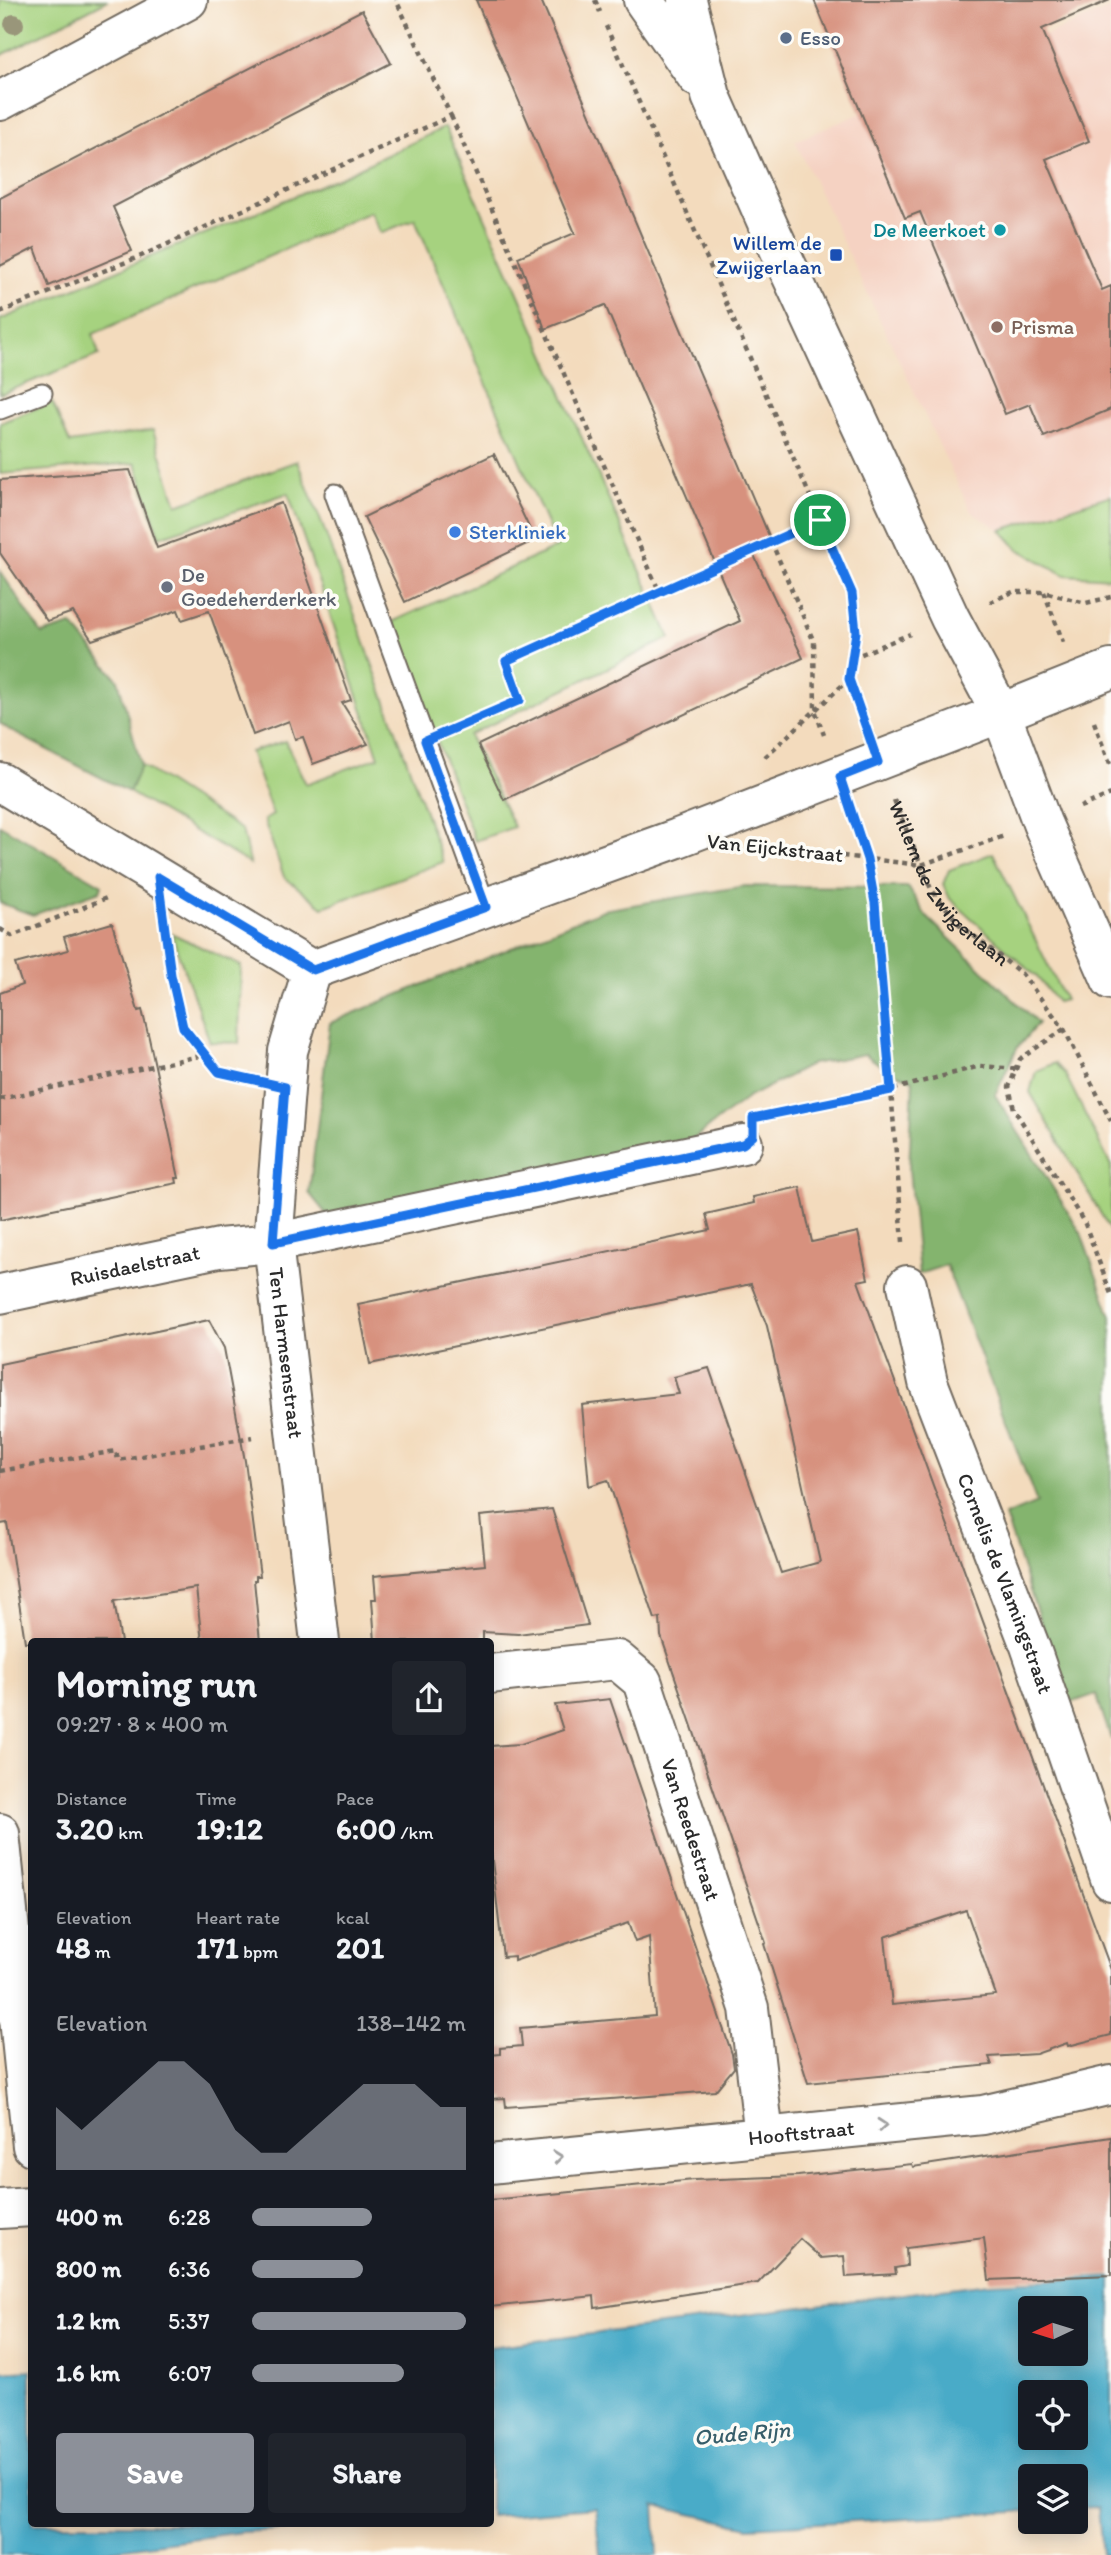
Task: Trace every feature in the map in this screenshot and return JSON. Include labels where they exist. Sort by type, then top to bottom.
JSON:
[{"type":"street","points":[[0,101],[188,0]]},
{"type":"street","points":[[643,0],[711,96]]},
{"type":"street","points":[[687,0],[711,96],[950,618],[1000,713],[1042,823],[1111,980]]},
{"type":"street","name":"Van Eijckstraat","points":[[313,970],[840,777],[1111,669]]},
{"type":"street","points":[[0,782],[313,970]]},
{"type":"street","name":"Ten Harmsenstraat","points":[[313,970],[288,1051],[273,1243],[320,1638]]},
{"type":"street","name":"Ruisdaelstraat","points":[[0,1294],[219,1248],[273,1243],[743,1144]]},
{"type":"street","name":"Cornelis de Vlamingstraat","points":[[907,1284],[928,1382],[1030,1646],[1111,1881]]},
{"type":"street","name":"Van Reedestraat","points":[[494,1674],[617,1660],[642,1681],[749,2008],[765,2136]]},
{"type":"street","points":[[0,1833],[28,2107]]},
{"type":"street","name":"Hooftstraat","points":[[494,2164],[983,2115],[1111,2085]]},
{"type":"street","points":[[0,2209],[28,2207]]},
{"type":"lane","points":[[0,409],[42,393]]},
{"type":"lane","points":[[335,494],[486,907]]},
{"type":"path","points":[[396,0],[451,116],[660,593]]},
{"type":"path","points":[[595,0],[600,13]]},
{"type":"path","name":"Willem de Zwijgerlaan","points":[[606,25],[852,593],[856,632],[849,679],[878,762],[931,889],[959,924],[1022,974],[1064,1029],[1111,1121]]},
{"type":"path","points":[[0,312],[139,257],[451,116]]},
{"type":"path","points":[[425,741],[520,700],[506,661],[820,520]]},
{"type":"path","points":[[771,541],[814,642],[815,710],[867,859],[875,903],[907,1284]]},
{"type":"path","name":"Van Eijckstraat","points":[[773,848],[921,865],[1042,823],[1111,794]]},
{"type":"path","points":[[0,929],[12,936],[158,877],[171,975],[183,1027],[219,1072],[285,1087]]},
{"type":"path","points":[[1064,1029],[1020,1059],[1009,1087],[1014,1109],[1085,1224],[1111,1294]]},
{"type":"path","points":[[0,1099],[204,1055]]},
{"type":"path","points":[[743,1144],[753,1136],[753,1118],[891,1090],[979,1066],[1016,1069]]},
{"type":"path","points":[[0,1471],[116,1451],[118,1460],[295,1429]]},
{"type":"shaded area","name":"Prisma","points":[[1111,8],[1111,513],[1023,543],[971,512],[795,141]]},
{"type":"green space","points":[[0,0],[108,0],[0,56]]},
{"type":"green space","points":[[445,127],[670,638],[469,735],[514,827],[475,841],[392,622],[557,547],[415,219],[381,233],[370,212],[93,334],[99,355],[0,394],[0,320],[347,174]]},
{"type":"green space","points":[[52,402],[70,443],[153,430],[177,505],[297,461],[324,529],[443,862],[323,907],[284,877],[264,820],[273,815],[250,752],[285,741],[306,784],[379,757],[288,493],[159,537],[136,463],[0,474],[0,423]]},
{"type":"green space","points":[[1111,495],[1111,578],[1065,575],[1018,549],[1001,530]]},
{"type":"green space","points":[[0,571],[42,634],[72,625],[118,680],[141,765],[129,792],[0,723]]},
{"type":"green space","points":[[141,765],[242,830],[250,864],[129,792]]},
{"type":"green space","points":[[0,825],[102,885],[100,891],[33,915],[0,903]]},
{"type":"green space","points":[[993,853],[1065,1000],[1057,1002],[1037,977],[950,899],[943,884],[949,870]]},
{"type":"green space","points":[[745,886],[908,887],[926,916],[1038,1023],[1017,1048],[995,1095],[1081,1233],[1111,1317],[1111,1739],[1096,1694],[1068,1704],[1005,1516],[1037,1503],[946,1265],[919,1274],[909,1170],[913,1080],[887,1070],[865,1054],[812,1064],[747,1098],[688,1143],[331,1220],[309,1193],[330,1023],[603,910]]},
{"type":"green space","points":[[171,933],[241,966],[239,1043],[210,1042]]},
{"type":"green space","points":[[1055,1063],[1065,1074],[1111,1166],[1111,1236],[1109,1228],[1030,1092],[1036,1071]]},
{"type":"water","name":"Oude Rijn","points":[[1111,2277],[1111,2555],[1102,2555],[1098,2507],[1088,2507],[1088,2464],[1018,2464],[1018,2512],[749,2527],[655,2506],[658,2555],[600,2555],[595,2508],[494,2516],[494,2346],[989,2283]]},
{"type":"water","points":[[28,2370],[28,2527],[331,2527],[241,2532],[74,2555],[0,2555],[0,2372]]},
{"type":"building","points":[[476,0],[541,0],[770,538],[750,547],[803,658],[504,800],[478,745],[740,621],[605,305],[545,329],[518,257],[575,233]]},
{"type":"building","name":"De Meerkoet","points":[[814,0],[1110,0],[1042,29],[1089,141],[1046,159],[1102,290],[1111,286],[1111,409],[1044,437],[1030,404],[1005,414],[920,212],[905,218]]},
{"type":"building","points":[[362,10],[391,63],[113,207],[132,251],[49,286],[35,248],[0,266],[0,198]]},
{"type":"building","points":[[494,454],[535,540],[405,602],[364,517]]},
{"type":"building","name":"De Goedeherderkerk","points":[[130,470],[157,548],[281,503],[351,700],[342,703],[368,744],[313,764],[303,737],[295,739],[289,721],[253,735],[209,611],[182,620],[178,610],[92,640],[73,612],[47,621],[0,553],[0,480]]},
{"type":"building","points":[[112,923],[138,1011],[142,1010],[179,1178],[176,1178],[177,1183],[0,1220],[0,993],[22,985],[15,964],[68,950],[64,937]]},
{"type":"building","points":[[800,1187],[812,1242],[858,1232],[868,1279],[858,1281],[1111,1970],[1111,2035],[1068,2046],[1067,2043],[1036,2054],[989,2057],[992,2065],[808,2083],[764,1944],[766,1943],[661,1636],[660,1618],[655,1619],[608,1480],[589,1486],[582,1405],[679,1394],[674,1377],[709,1368],[781,1573],[820,1562],[767,1326],[751,1284],[370,1364],[358,1304],[710,1230],[706,1214],[754,1203],[753,1197]],"holes":[[[966,1910],[996,1995],[892,2005],[885,1937]]]},
{"type":"building","points":[[209,1320],[224,1348],[245,1461],[260,1576],[256,1576],[254,1580],[260,1638],[202,1638],[196,1588],[114,1601],[120,1638],[28,1638],[28,1642],[25,1642],[7,1523],[0,1524],[0,1364]]},
{"type":"building","points":[[552,1509],[588,1625],[518,1634],[483,1632],[483,1638],[375,1638],[372,1599],[376,1599],[374,1576],[485,1565],[480,1516]]},
{"type":"building","points":[[610,1699],[732,2054],[734,2068],[715,2091],[506,2107],[505,2098],[494,2099],[494,2055],[500,2054],[500,2048],[522,2046],[520,2028],[655,2016],[649,1937],[635,1942],[628,1923],[514,1961],[514,1956],[503,1957],[494,1878],[494,1746],[521,1744],[563,1730],[555,1705]]},
{"type":"building","points":[[1111,2137],[1111,2275],[989,2280],[984,2238],[906,2248],[907,2266],[895,2268],[896,2274],[846,2277],[844,2256],[821,2258],[800,2239],[758,2283],[595,2308],[594,2296],[494,2307],[494,2200],[694,2180],[798,2176],[912,2164],[913,2167]]},
{"type":"place","name":"Esso","points":[[786,38]]},
{"type":"place","name":"De Meerkoet","points":[[1000,230]]},
{"type":"place","name":"Willem de Zwijgerlaan","points":[[836,255]]},
{"type":"place","name":"Prisma","points":[[997,327]]},
{"type":"place","name":"Sterkliniek","points":[[455,532]]},
{"type":"place","name":"De Goedeherderkerk","points":[[167,587]]},
{"type":"route","points":[[820,520],[852,593],[856,632],[849,679],[878,762],[840,777],[867,859],[875,903],[891,1090],[753,1118],[753,1136],[743,1144],[273,1243],[285,1087],[219,1072],[183,1027],[171,975],[158,877],[313,970],[486,907],[425,741],[520,700],[506,661],[820,520]]}]
